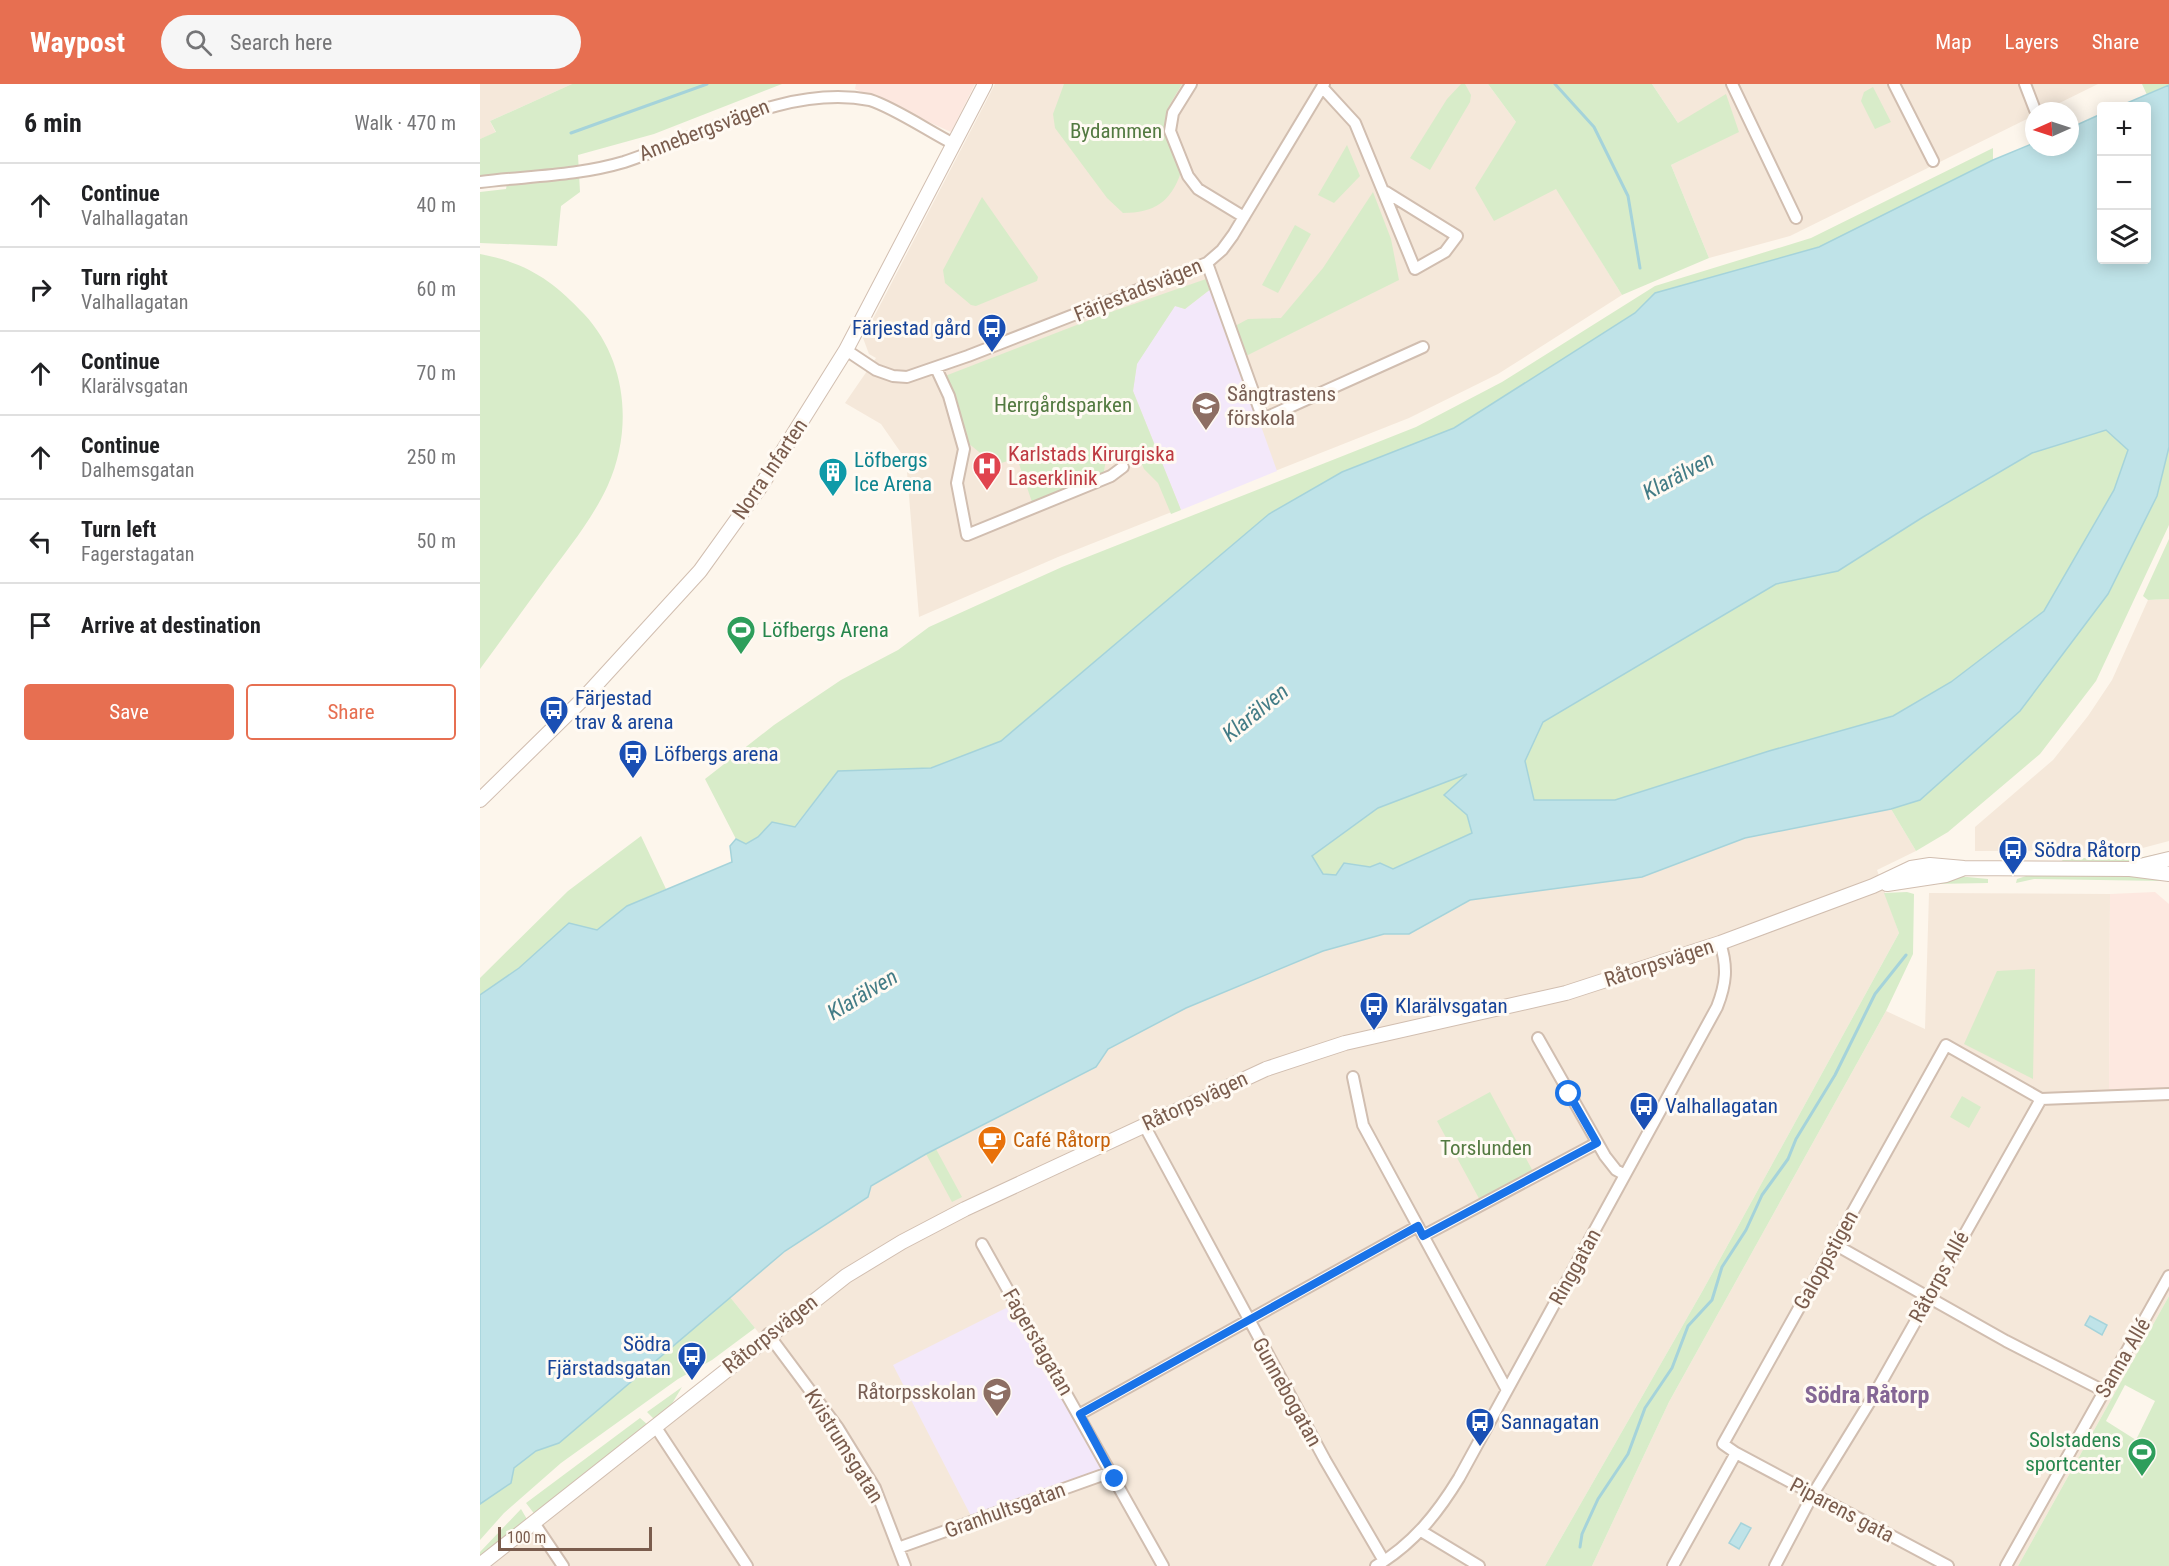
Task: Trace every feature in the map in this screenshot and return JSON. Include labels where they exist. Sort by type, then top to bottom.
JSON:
[{"type":"street","name":"Norra Infarten","points":[[480,800],[583,699],[700,571],[761,486],[846,350],[986,84]]},
{"type":"street","points":[[1191,84],[1173,112],[1170,131],[1188,176],[1198,189],[1244,217]]},
{"type":"street","points":[[1732,84],[1796,218]]},
{"type":"street","points":[[1894,84],[1933,161]]},
{"type":"street","points":[[2025,84],[2032,102]]},
{"type":"street","points":[[1323,85],[1354,123],[1386,192],[1415,268],[1445,252],[1457,236],[1386,192]]},
{"type":"street","name":"Färjestadsvägen","points":[[846,350],[876,370],[893,376],[908,377],[1207,263],[1222,250],[1244,217],[1323,85]]},
{"type":"street","name":"Annebergsvägen","points":[[480,182],[580,172],[624,162],[771,103],[822,93],[870,100],[954,144]]},
{"type":"street","points":[[1207,263],[1263,419],[1424,347]]},
{"type":"street","points":[[936,368],[949,396],[964,449],[957,483],[967,535],[1111,477],[1123,466]]},
{"type":"street","points":[[2130,869],[2169,860]]},
{"type":"street","name":"Råtorpsvägen","points":[[480,1565],[768,1334],[846,1276],[925,1229],[1206,1094],[1304,1055],[1422,1024],[1566,993],[1720,943],[1873,886],[1911,868],[1929,865],[1964,868],[2130,869]]},
{"type":"street","points":[[2130,869],[2169,874]]},
{"type":"street","name":"Ringgatan","points":[[1380,1564],[1434,1518],[1508,1390],[1717,1007],[1723,993],[1726,969],[1720,943]]},
{"type":"street","points":[[1538,1038],[1610,1164],[1625,1175]]},
{"type":"street","name":"Galoppstigen","points":[[1736,1453],[1723,1444],[1946,1045],[2041,1099]]},
{"type":"street","points":[[1353,1077],[1363,1125],[1508,1390]]},
{"type":"street","points":[[2041,1099],[2169,1094]]},
{"type":"street","name":"Råtorps Allé","points":[[1775,1566],[1813,1494],[1874,1395],[2041,1099]]},
{"type":"street","name":"Gunnebogatan","points":[[1144,1125],[1380,1564]]},
{"type":"street","points":[[1423,1236],[1597,1143]]},
{"type":"street","points":[[1080,1414],[1418,1226]]},
{"type":"street","name":"Fagerstagatan","points":[[982,1244],[1080,1414],[1163,1566]]},
{"type":"street","points":[[1834,1244],[1928,1298],[2103,1391]]},
{"type":"street","name":"Sanna Allé","points":[[2006,1566],[2169,1276]]},
{"type":"street","name":"Kvistrumsgatan","points":[[768,1334],[838,1428],[875,1488],[905,1566]]},
{"type":"street","points":[[655,1426],[747,1566]]},
{"type":"street","points":[[1673,1566],[1736,1453]]},
{"type":"street","name":"Piparens gata","points":[[1736,1453],[1948,1566]]},
{"type":"street","name":"Granhultsgatan","points":[[898,1548],[1111,1472]]},
{"type":"street","points":[[534,1523],[563,1566]]},
{"type":"street","points":[[1421,1531],[1479,1566]]},
{"type":"shaded area","points":[[480,84],[572,84],[490,121],[496,133],[480,139]]},
{"type":"shaded area","points":[[856,84],[975,84],[951,132],[855,89]]},
{"type":"shaded area","points":[[995,84],[1488,84],[1516,122],[1622,295],[1498,374],[1409,418],[1058,557],[919,617],[906,460],[881,424],[845,403],[876,358],[869,354],[863,338]]},
{"type":"shaded area","points":[[1652,84],[2098,84],[2062,102],[2025,102],[2025,120],[1790,236],[1709,258],[1671,165],[1739,131],[1678,123]]},
{"type":"shaded area","name":"Sångtrastens förskola","points":[[1212,288],[1277,471],[1181,510],[1133,391],[1137,363],[1175,306],[1185,309]]},
{"type":"shaded area","points":[[2169,599],[2169,841],[2135,850],[1975,851],[1975,827],[2053,760],[2088,716],[2112,680],[2148,600]]},
{"type":"shaded area","points":[[1891,809],[1916,851],[1877,870],[1899,933],[1703,1290],[1545,1566],[485,1566],[766,1342],[730,1297],[785,1251],[868,1197],[871,1186],[926,1154],[1095,1067],[1108,1049],[1186,1008],[1323,951],[1384,934],[1409,934],[1470,900],[1642,877],[1745,838]]},
{"type":"shaded area","points":[[2155,892],[2169,904],[2169,1088],[2109,1089],[2110,894]]},
{"type":"shaded area","points":[[1929,893],[2110,894],[2109,1088],[2169,1088],[2169,1296],[2018,1566],[1592,1566],[1669,1402],[1886,1011],[1925,1029]]},
{"type":"shaded area","name":"Råtorpsskolan","points":[[1012,1305],[1104,1469],[971,1516],[893,1365]]},
{"type":"green space","points":[[572,84],[782,84],[654,134],[578,155],[580,192],[561,206],[557,246],[480,243],[480,192],[506,189],[509,173],[480,177],[480,139],[496,132],[490,121]]},
{"type":"green space","name":"Bydammen","points":[[1064,84],[1182,84],[1169,106],[1165,130],[1181,172],[1172,191],[1160,204],[1144,211],[1123,213],[1107,198],[1055,128],[1053,114]]},
{"type":"green space","points":[[1461,84],[1465,84],[1471,95],[1470,102],[1430,170],[1410,158],[1447,99]]},
{"type":"green space","points":[[1488,84],[1652,84],[1678,123],[1726,94],[1739,132],[1671,165],[1709,258],[1622,295],[1556,189],[1494,221],[1475,188],[1516,122]]},
{"type":"green space","points":[[2142,84],[2169,84],[2169,85],[2147,95]]},
{"type":"green space","points":[[1873,87],[1891,122],[1875,129],[1861,101],[1864,92]]},
{"type":"green space","points":[[1347,145],[1360,176],[1334,203],[1318,195]]},
{"type":"green space","points":[[1993,148],[1993,160],[1819,247],[1655,293],[1635,313],[1454,428],[1342,472],[1270,514],[1001,741],[931,768],[838,771],[794,827],[772,822],[758,837],[746,844],[736,839],[705,779],[774,725],[841,680],[898,650],[929,627],[1062,567],[1416,427],[1502,382],[1655,286],[1811,238]]},
{"type":"green space","points":[[1373,192],[1391,239],[1399,280],[1246,356],[1235,326],[1248,319],[1281,318],[1323,268]]},
{"type":"green space","points":[[982,197],[1038,277],[1037,281],[976,306],[971,305],[945,283],[943,270]]},
{"type":"green space","points":[[1295,225],[1311,234],[1278,293],[1262,285]]},
{"type":"green space","points":[[480,254],[512,262],[538,275],[561,292],[584,314],[598,332],[609,352],[622,396],[623,418],[616,463],[608,485],[587,523],[480,669]]},
{"type":"green space","name":"Herrgårdsparken","points":[[1209,278],[1212,288],[1185,309],[1175,306],[1137,364],[1133,391],[1181,510],[1171,514],[1158,483],[1144,469],[1134,447],[1106,460],[1103,476],[1033,505],[1017,458],[995,465],[968,443],[945,376],[1105,314]]},
{"type":"green space","points":[[2107,429],[2128,450],[2114,490],[2044,611],[1951,682],[1893,716],[1769,751],[1615,800],[1534,800],[1525,761],[1543,722],[1776,584],[1838,571],[1923,517],[2032,453]]},
{"type":"green space","points":[[2169,447],[2169,525],[2096,681],[2040,754],[1948,832],[1916,851],[1891,809],[1920,800],[2020,710],[2108,594],[2157,496]]},
{"type":"green space","points":[[2169,539],[2169,599],[2148,600],[2143,596]]},
{"type":"green space","points":[[1468,773],[1467,815],[1472,833],[1393,869],[1380,863],[1370,867],[1344,863],[1336,875],[1323,874],[1312,856],[1377,808]]},
{"type":"green space","points":[[641,836],[666,889],[627,906],[597,930],[519,968],[480,995],[480,978],[568,891]]},
{"type":"green space","points":[[2162,853],[2163,857],[2137,863],[2063,861],[2059,858],[2139,858]]},
{"type":"green space","points":[[2029,875],[2165,876],[2164,881],[2034,879],[2016,883],[2017,879]]},
{"type":"green space","points":[[1957,876],[1988,879],[1988,883],[1932,884],[1932,881]]},
{"type":"green space","points":[[1884,893],[1914,894],[1913,954],[1886,1011],[1669,1402],[1592,1566],[1545,1566],[1703,1290],[1899,933]]},
{"type":"green space","points":[[2035,969],[2033,1079],[1964,1044],[1997,971]]},
{"type":"green space","name":"Torslunden","points":[[1490,1092],[1535,1175],[1482,1204],[1437,1121]]},
{"type":"green space","points":[[1962,1096],[1981,1107],[1969,1128],[1950,1117]]},
{"type":"green space","points":[[936,1149],[962,1197],[952,1202],[926,1154]]},
{"type":"green space","points":[[2169,1296],[2169,1566],[2018,1566]],"holes":[[[2125,1385],[2155,1401],[2136,1440],[2106,1421]]]},
{"type":"green space","points":[[730,1297],[755,1328],[712,1360],[678,1379],[561,1463],[504,1513],[480,1540],[480,1504],[511,1483],[514,1468],[536,1451],[559,1443]]},
{"type":"green space","points":[[682,1387],[670,1407],[654,1419],[647,1412]]},
{"type":"green space","points":[[640,1418],[648,1425],[536,1516],[526,1503]]},
{"type":"green space","points":[[521,1509],[528,1521],[480,1558],[480,1552]]},
{"type":"water","name":"Klarälven","points":[[2169,85],[2169,447],[2157,496],[2108,594],[2020,711],[1920,800],[1891,809],[1745,838],[1642,877],[1470,900],[1409,934],[1384,934],[1323,951],[1186,1008],[1108,1049],[1096,1067],[926,1154],[871,1186],[868,1197],[785,1251],[559,1443],[536,1451],[514,1468],[511,1483],[480,1504],[480,995],[519,968],[569,923],[597,930],[627,906],[732,862],[730,846],[736,839],[746,844],[758,837],[772,822],[795,827],[838,771],[931,768],[1001,741],[1269,514],[1342,472],[1454,428],[1635,313],[1655,293],[1819,247],[1993,160],[2025,147],[2025,156],[2079,156],[2079,124],[2097,116],[2097,264],[2151,264],[2151,102],[2129,102]],"holes":[[[2106,430],[2128,450],[2114,490],[2044,611],[1951,682],[1893,716],[1769,751],[1615,800],[1534,800],[1525,761],[1543,722],[1776,584],[1838,571],[1923,517],[2032,453]],[[1467,774],[1444,795],[1467,815],[1472,833],[1393,869],[1380,863],[1370,867],[1344,863],[1336,875],[1323,874],[1312,856],[1378,808]]]},
{"type":"water","points":[[2090,1316],[2107,1325],[2102,1335],[2085,1325]]},
{"type":"water","points":[[1741,1523],[1751,1528],[1739,1549],[1729,1543]]},
{"type":"waterway","points":[[571,133],[707,84]]},
{"type":"waterway","points":[[1555,84],[1594,127],[1628,196],[1640,268]]},
{"type":"waterway","points":[[1580,1547],[1582,1534],[1598,1499],[1628,1454],[1645,1408],[1672,1368],[1688,1326],[1712,1300],[1722,1267],[1746,1230],[1762,1195],[1788,1159],[1796,1139],[1835,1075],[1875,994],[1906,955]]},
{"type":"place","name":"Färjestad gård","points":[[992,354]]},
{"type":"place","name":"Sångtrastens förskola","points":[[1206,432]]},
{"type":"place","name":"Karlstads Kirurgiska Laserklinik","points":[[987,492]]},
{"type":"place","name":"Löfbergs Ice Arena","points":[[833,498]]},
{"type":"place","name":"Löfbergs Arena","points":[[741,656]]},
{"type":"place","name":"Färjestad trav & arena","points":[[554,736]]},
{"type":"place","name":"Löfbergs arena","points":[[633,780]]},
{"type":"place","name":"Södra Råtorp","points":[[2013,876]]},
{"type":"place","name":"Klarälvsgatan","points":[[1374,1032]]},
{"type":"place","name":"Valhallagatan","points":[[1644,1132]]},
{"type":"place","name":"Café Råtorp","points":[[992,1166]]},
{"type":"place","name":"Södra Fjärstadsgatan","points":[[692,1382]]},
{"type":"place","name":"Råtorpsskolan","points":[[997,1418]]},
{"type":"place","name":"Sannagatan","points":[[1480,1448]]},
{"type":"place","name":"Solstadens sportcenter","points":[[2142,1478]]},
{"type":"district","name":"Södra Råtorp","points":[[1867,1395]]},
{"type":"route","points":[[1115,1479],[1080,1414],[1418,1226],[1423,1236],[1597,1143],[1569,1094]]}]
